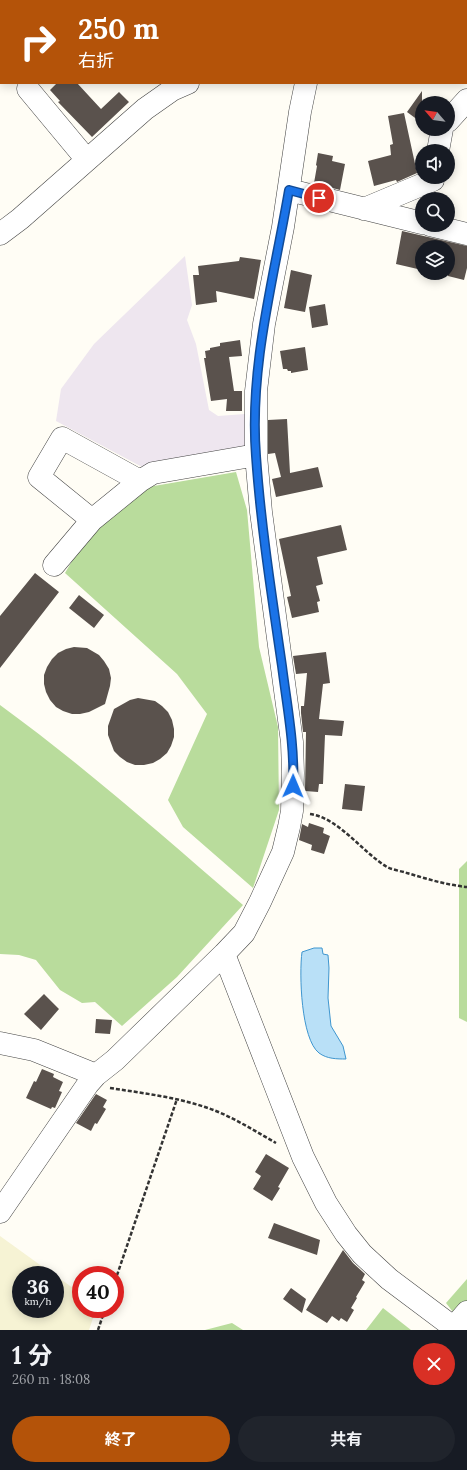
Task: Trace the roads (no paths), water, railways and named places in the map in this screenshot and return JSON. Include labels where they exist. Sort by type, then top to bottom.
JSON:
[{"type":"street","points":[[0,234],[20,219],[145,109],[172,90],[186,84]]},
{"type":"street","points":[[0,1212],[92,1079],[115,1060],[244,933],[263,896],[282,852],[289,827],[292,811],[292,742],[261,512],[256,455],[256,390],[264,324],[289,190],[300,112],[306,84]]},
{"type":"street","points":[[28,88],[87,160]]},
{"type":"street","points":[[455,113],[467,100]]},
{"type":"street","points":[[364,209],[423,184]]},
{"type":"street","points":[[289,190],[415,221]]},
{"type":"street","points":[[455,231],[467,234]]},
{"type":"street","points":[[92,520],[39,478],[62,438],[140,481]]},
{"type":"street","points":[[54,565],[92,520],[140,481],[153,473],[256,455]]},
{"type":"street","points":[[224,954],[304,1156],[326,1203],[346,1234],[362,1254],[389,1279],[459,1323]]},
{"type":"street","points":[[0,1043],[34,1050],[92,1079]]},
{"type":"water","points":[[314,948],[322,948],[323,954],[328,955],[328,998],[331,1026],[343,1046],[346,1059],[329,1058],[322,1055],[313,1046],[308,1034],[301,990],[301,962],[302,952]]}]
